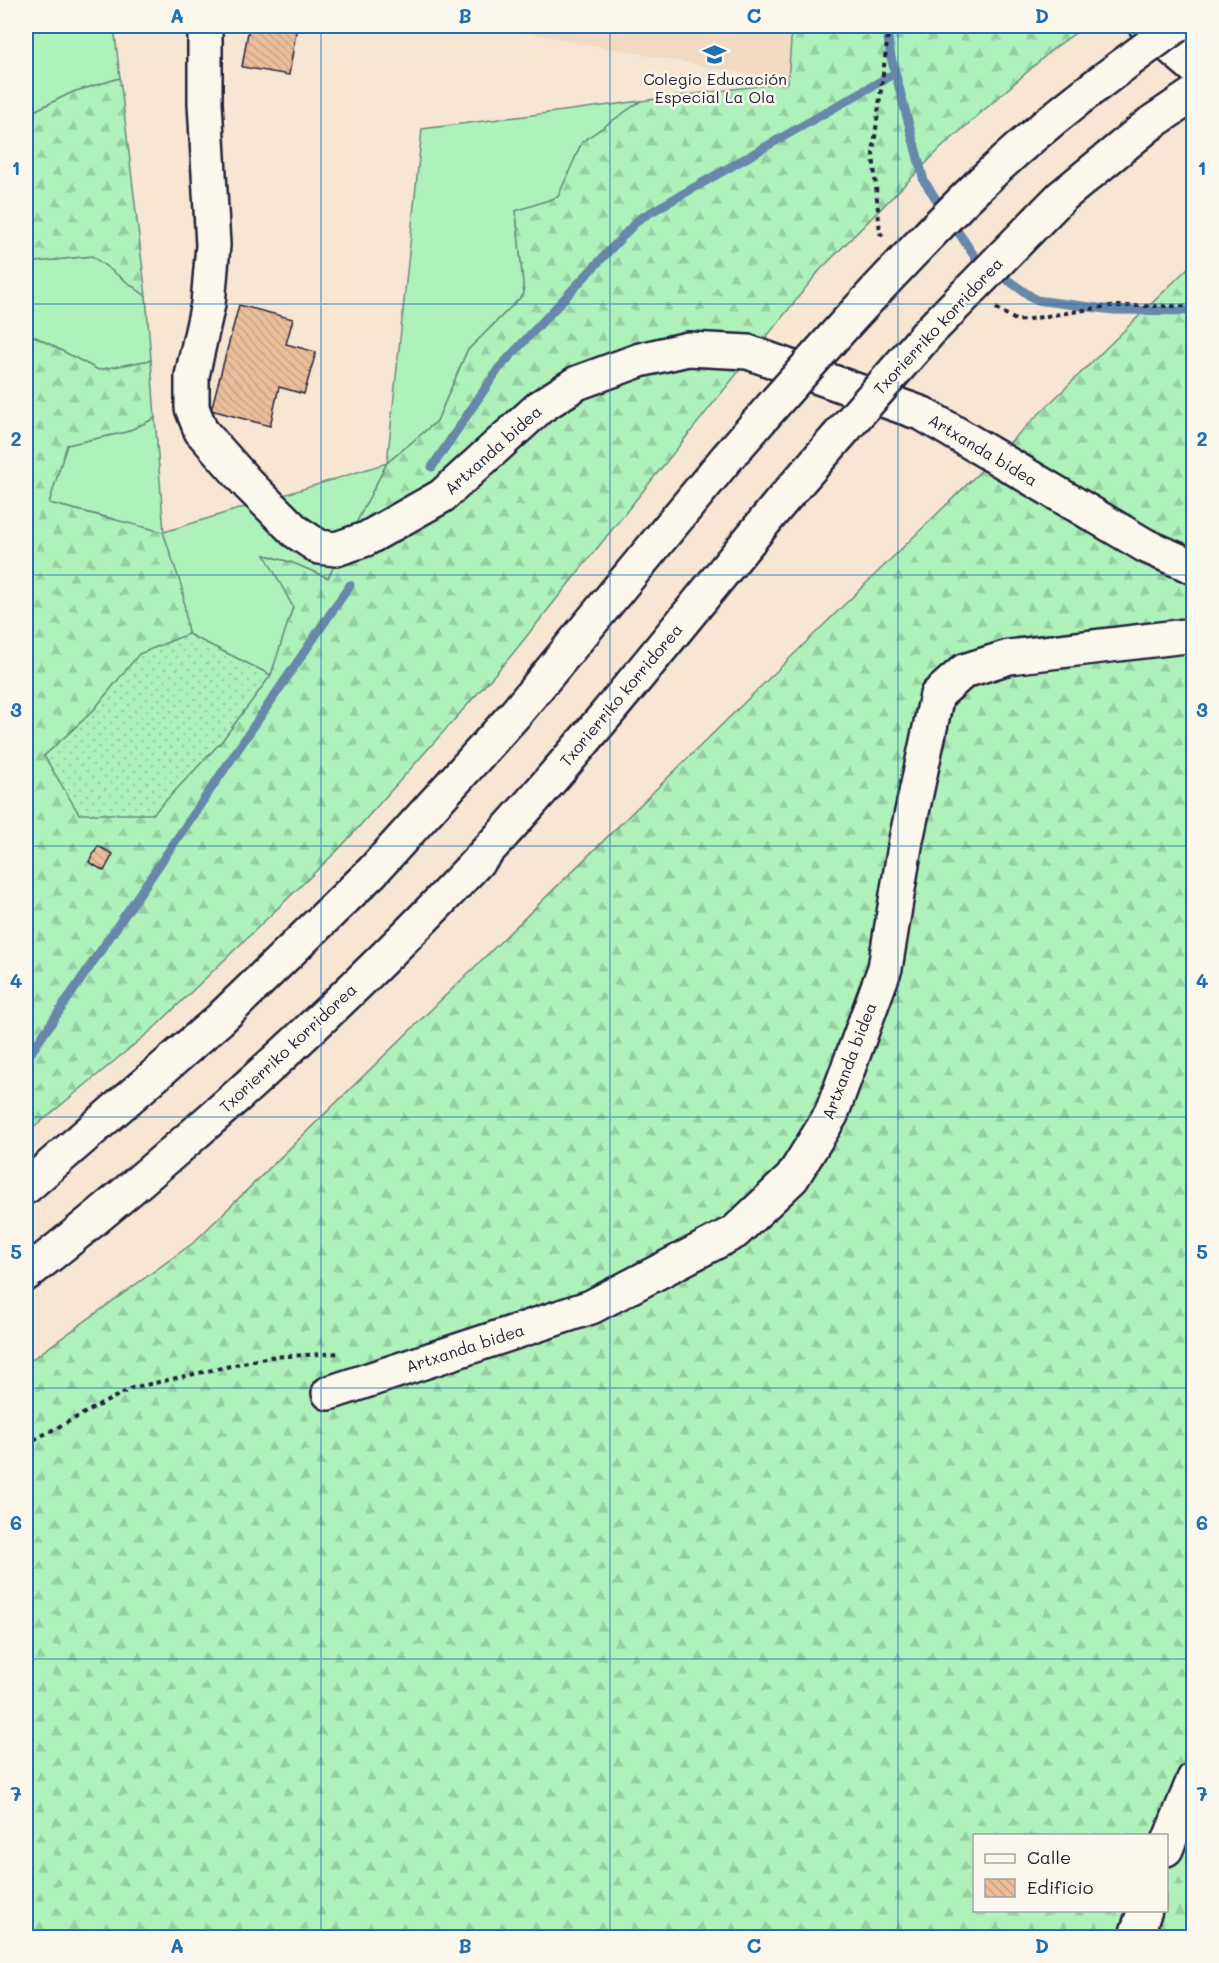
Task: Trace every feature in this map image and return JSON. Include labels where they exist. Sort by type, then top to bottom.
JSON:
[{"type":"main road","name":"Artxanda bidea","points":[[205,26],[205,103],[213,245],[208,304],[192,376],[192,408],[201,431],[232,466],[295,531],[319,547],[336,549],[366,539],[442,496],[540,408],[577,383],[640,360],[688,349],[748,352],[923,414],[1146,546],[1194,567]]},
{"type":"main road","points":[[1146,26],[1194,67]]},
{"type":"main road","points":[[26,1187],[219,1020],[372,872],[516,713],[726,459],[859,307],[983,181],[1110,74],[1176,26]]},
{"type":"main road","name":"Txorierriko korridorea","points":[[26,1274],[86,1228],[266,1071],[422,920],[569,758],[780,502],[928,332],[1061,197],[1151,123],[1194,94]]},
{"type":"main road","name":"Artxanda bidea","points":[[329,1393],[591,1307],[735,1232],[792,1178],[831,1115],[885,968],[913,807],[938,695],[964,671],[1009,657],[1194,635]]},
{"type":"main road","points":[[1168,1846],[1194,1779]]},
{"type":"main road","points":[[1135,1938],[1145,1912]]},
{"type":"path","points":[[880,233],[873,153],[889,26]]},
{"type":"path","points":[[1017,321],[1108,306],[1194,306]]},
{"type":"path","points":[[26,1444],[132,1388],[270,1357],[341,1353]]},
{"type":"shaded area","name":"Colegio Educación Especial La Ola","points":[[492,26],[792,26],[788,82]]},
{"type":"green space","points":[[26,26],[114,26],[120,78],[73,92],[26,115]]},
{"type":"green space","points":[[792,26],[1085,26],[1053,49],[941,148],[820,270],[510,657],[340,848],[153,1029],[26,1134],[26,341],[32,335],[98,370],[151,360],[155,418],[126,432],[67,445],[49,503],[163,532],[182,588],[188,634],[139,654],[92,712],[44,756],[153,814],[221,742],[271,675],[293,607],[265,555],[293,563],[328,578],[387,463],[437,421],[467,351],[524,294],[516,211],[558,197],[582,142],[641,101],[788,82]]},
{"type":"green space","points":[[120,78],[146,296],[92,256],[26,263],[26,115],[73,92]]},
{"type":"green space","points":[[641,101],[582,142],[558,197],[516,211],[524,294],[467,351],[437,421],[387,463],[422,129]]},
{"type":"green space","points":[[92,256],[146,296],[151,360],[98,370],[32,335],[26,341],[26,263]]},
{"type":"green space","points":[[1193,263],[1193,1937],[26,1937],[26,1364],[193,1243]]},
{"type":"green space","points":[[155,418],[164,532],[387,463],[328,578],[293,563],[266,555],[293,607],[271,675],[188,634],[182,588],[114,519],[49,503],[66,445],[126,432]]},
{"type":"green space","points":[[188,634],[271,675],[221,742],[153,814],[79,814],[44,756],[92,712],[139,654]]},
{"type":"building","points":[[249,26],[297,26],[289,75],[242,67]]},
{"type":"building","points":[[239,305],[293,319],[286,344],[316,352],[304,394],[279,387],[270,426],[211,410]]},
{"type":"building","points":[[98,846],[113,854],[104,871],[89,862]]},
{"type":"waterway","points":[[886,26],[891,57],[924,181],[975,257],[1036,300],[1113,310],[1194,311]]},
{"type":"waterway","points":[[432,467],[499,368],[639,219],[895,73]]},
{"type":"waterway","points":[[26,1060],[350,585]]},
{"type":"place","name":"Colegio Educación Especial La Ola","points":[[715,54]]}]
